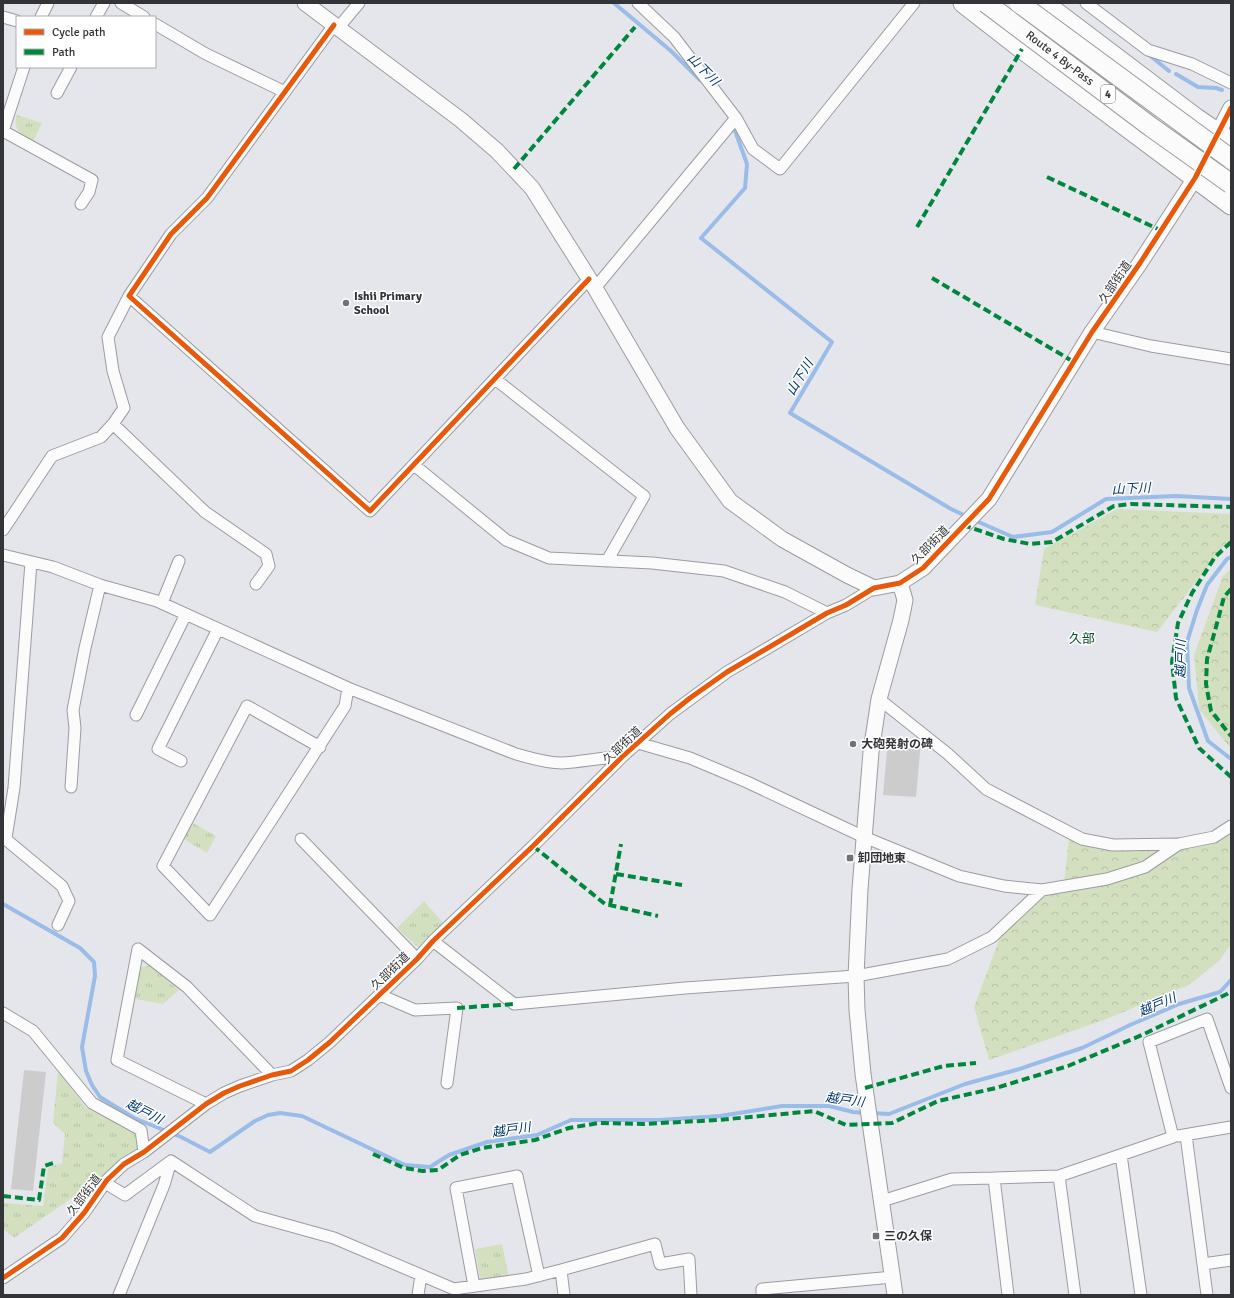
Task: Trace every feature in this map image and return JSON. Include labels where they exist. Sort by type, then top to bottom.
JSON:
[{"type":"highway","points":[[963,3],[1022,49],[1231,205]]},
{"type":"highway","name":"Route 4 By-Pass","points":[[986,3],[1145,122],[1231,184]]},
{"type":"highway","name":"Route 4 By-Pass","points":[[1019,3],[1231,159]]},
{"type":"highway","points":[[1044,3],[1196,118],[1225,137]]},
{"type":"street","points":[[42,16],[48,3]]},
{"type":"street","points":[[97,16],[104,3]]},
{"type":"street","points":[[121,3],[142,16]]},
{"type":"street","points":[[305,3],[461,120],[497,151],[532,188],[592,284],[677,428],[730,501],[782,539],[874,588]]},
{"type":"street","points":[[4,525],[52,456],[101,437],[113,424],[124,408],[113,371],[108,337],[130,296],[171,234],[207,198],[336,26],[359,3]]},
{"type":"street","points":[[638,3],[674,37],[736,118],[753,149],[780,169],[914,3]]},
{"type":"street","points":[[1086,3],[1148,50],[1192,64],[1231,83]]},
{"type":"street","points":[[3,16],[16,20]]},
{"type":"street","points":[[156,25],[206,54],[285,92]]},
{"type":"street","points":[[24,68],[3,131],[92,180],[89,192],[81,204]]},
{"type":"street","points":[[57,93],[70,68]]},
{"type":"street","name":"久部街道","points":[[3,1278],[62,1238],[84,1214],[105,1183],[124,1164],[144,1152],[206,1104],[224,1093],[240,1086],[272,1075],[291,1071],[308,1060],[330,1042],[533,846],[622,757],[670,714],[727,672],[827,613],[846,605],[874,588],[900,583],[923,568],[989,499],[1092,332],[1140,263],[1195,178],[1225,137],[1231,108]]},
{"type":"street","points":[[130,296],[370,511],[495,379],[592,284],[736,118]]},
{"type":"street","points":[[1092,332],[1151,346],[1231,359]]},
{"type":"street","points":[[495,379],[644,496],[607,561]]},
{"type":"street","points":[[113,424],[205,512],[266,554],[268,566],[256,584]]},
{"type":"street","points":[[414,465],[506,540],[549,558],[652,563],[724,571],[785,592],[827,613]]},
{"type":"street","points":[[3,555],[54,567],[100,585],[162,603],[348,688],[516,754],[537,760],[562,763],[607,757],[622,757]]},
{"type":"street","points":[[162,603],[179,561]]},
{"type":"street","points":[[32,562],[14,788],[4,838],[62,886],[69,901],[58,925]]},
{"type":"street","points":[[895,1295],[866,1092],[857,1010],[856,976],[857,933],[870,760],[879,699],[901,620],[905,600],[900,583]]},
{"type":"street","points":[[71,787],[75,728],[73,710],[85,648],[100,585]]},
{"type":"street","points":[[136,715],[186,614]]},
{"type":"street","points":[[181,761],[158,749],[218,629]]},
{"type":"street","points":[[320,747],[247,706],[163,866],[210,915],[320,747],[345,706],[348,688]]},
{"type":"street","points":[[879,699],[948,754],[986,789],[1082,839],[1113,845],[1179,844],[1214,837],[1231,826]]},
{"type":"street","points":[[638,743],[690,758],[747,782],[864,836],[959,876],[1004,886],[1042,890],[1107,879],[1145,867],[1179,844]]},
{"type":"street","points":[[301,839],[417,959]]},
{"type":"street","points":[[433,941],[514,1004],[685,988],[856,976],[948,959],[992,937],[1042,890]]},
{"type":"street","points":[[206,1104],[117,1060],[138,949],[187,987],[272,1075]]},
{"type":"street","points":[[380,994],[415,1010],[457,1008],[447,1083]]},
{"type":"street","points":[[3,1013],[33,1031],[92,1103],[141,1130],[144,1152]]},
{"type":"street","points":[[1173,1137],[1148,1042],[1207,1019],[1231,1088]]},
{"type":"street","points":[[882,1201],[952,1178],[1058,1176],[1173,1137],[1231,1127]]},
{"type":"street","points":[[1186,1135],[1207,1295]]},
{"type":"street","points":[[1121,1155],[1141,1295]]},
{"type":"street","points":[[105,1183],[125,1195],[171,1161]]},
{"type":"street","points":[[171,1161],[255,1216],[334,1238],[454,1289],[526,1279],[655,1244],[660,1264],[689,1259],[691,1295]]},
{"type":"street","points":[[119,1295],[164,1185],[171,1161]]},
{"type":"street","points":[[474,1286],[456,1188],[517,1176],[539,1276]]},
{"type":"street","points":[[1058,1176],[1075,1295]]},
{"type":"street","points":[[994,1178],[1008,1295]]},
{"type":"street","points":[[1203,1264],[1231,1260]]},
{"type":"street","points":[[561,1270],[564,1295]]},
{"type":"street","points":[[418,1295],[421,1275]]},
{"type":"street","points":[[762,1295],[762,1289],[804,1290],[893,1277]]},
{"type":"green space","points":[[17,115],[42,123],[33,142],[19,132],[16,125]]},
{"type":"green space","points":[[1117,509],[1231,514],[1231,537],[1157,632],[1035,605],[1044,549]]},
{"type":"green space","points":[[1231,569],[1231,749],[1199,709],[1194,655],[1223,576]]},
{"type":"green space","points":[[193,823],[216,836],[207,853],[184,839]]},
{"type":"green space","points":[[1231,834],[1231,944],[1220,960],[1189,985],[1104,1020],[989,1060],[974,1007],[1005,924],[1045,893],[1064,883],[1069,838],[1177,847],[1219,841]]},
{"type":"green space","points":[[424,901],[444,924],[421,950],[397,928]]},
{"type":"green space","points":[[149,965],[179,990],[163,1004],[135,999],[140,968]]},
{"type":"green space","points":[[58,1070],[86,1108],[144,1138],[144,1148],[14,1238],[3,1229],[3,1203],[43,1206],[48,1168],[62,1163],[65,1134],[53,1123]]},
{"type":"green space","points":[[502,1244],[509,1278],[486,1282],[480,1278],[475,1249]]},
{"type":"building","points":[[888,739],[921,741],[916,797],[883,795]]},
{"type":"building","points":[[24,1070],[46,1072],[33,1191],[11,1189]]},
{"type":"waterway","name":"山下川","points":[[614,3],[671,51],[700,80]]},
{"type":"waterway","points":[[1148,54],[1169,71]]},
{"type":"waterway","points":[[1176,74],[1198,87],[1216,88],[1222,90]]},
{"type":"waterway","name":"山下川","points":[[733,125],[747,164],[745,188],[701,238],[832,342],[790,413],[951,509],[968,517]]},
{"type":"waterway","name":"山下川","points":[[974,520],[1013,537],[1052,532],[1106,499],[1176,496],[1231,499]]},
{"type":"waterway","name":"越戸川","points":[[1231,557],[1227,559],[1207,585],[1187,642],[1189,688],[1208,741],[1231,759]]},
{"type":"waterway","name":"越戸川","points":[[3,904],[80,948],[94,962],[95,976],[82,1047],[86,1071],[92,1085],[100,1097],[134,1118],[181,1137],[210,1152],[255,1121],[268,1115],[280,1113],[302,1116],[405,1165],[430,1167],[449,1155],[487,1142],[537,1135],[571,1120],[659,1120],[720,1116],[782,1106],[829,1106],[853,1112],[865,1113]]},
{"type":"waterway","name":"越戸川","points":[[872,1113],[889,1114],[965,1084],[1016,1070],[1082,1048],[1179,1004],[1220,992],[1231,980]]},
{"type":"marked path","points":[[514,169],[635,27]]},
{"type":"marked path","points":[[917,227],[1022,49]]},
{"type":"marked path","points":[[1047,177],[1160,230]]},
{"type":"marked path","points":[[932,278],[1074,362]]},
{"type":"marked path","points":[[963,525],[1004,539],[1030,544],[1052,542],[1114,506],[1131,504],[1231,507]]},
{"type":"marked path","points":[[1231,542],[1215,557],[1192,593],[1178,623],[1172,662],[1176,698],[1199,748],[1231,777]]},
{"type":"marked path","points":[[1231,589],[1224,597],[1207,659],[1206,684],[1211,711],[1231,736]]},
{"type":"marked path","points":[[610,906],[621,844]]},
{"type":"marked path","points":[[533,846],[605,904],[658,916]]},
{"type":"marked path","points":[[616,874],[682,885]]},
{"type":"marked path","points":[[373,1154],[404,1168],[423,1171],[438,1170],[460,1155],[482,1148],[535,1140],[569,1128],[599,1123],[643,1124],[718,1120],[814,1111],[846,1125],[892,1123],[938,1101],[996,1088],[1068,1066],[1142,1035],[1231,991]]},
{"type":"marked path","points":[[457,1008],[514,1004]]},
{"type":"marked path","points":[[865,1088],[944,1066],[976,1063]]},
{"type":"marked path","points":[[3,1196],[39,1200],[44,1166],[56,1162]]},
{"type":"cycle path","points":[[334,25],[207,198],[171,234],[129,296],[370,511],[589,279]]},
{"type":"cycle path","points":[[3,1278],[62,1238],[84,1213],[107,1180],[124,1164],[144,1152],[206,1104],[224,1093],[240,1086],[272,1075],[291,1071],[308,1060],[330,1042],[533,846],[622,757],[690,698],[727,672],[827,613],[846,605],[874,588],[900,583],[923,568],[989,499],[1092,332],[1140,263],[1195,178],[1231,108]]},
{"type":"place","name":"Ishii Primary School","points":[[346,303]]},
{"type":"place","name":"大砲発射の碑","points":[[853,744]]},
{"type":"place","name":"卸団地東","points":[[850,858]]},
{"type":"place","name":"三の久保","points":[[876,1236]]},
{"type":"district","name":"久部","points":[[1082,638]]}]
